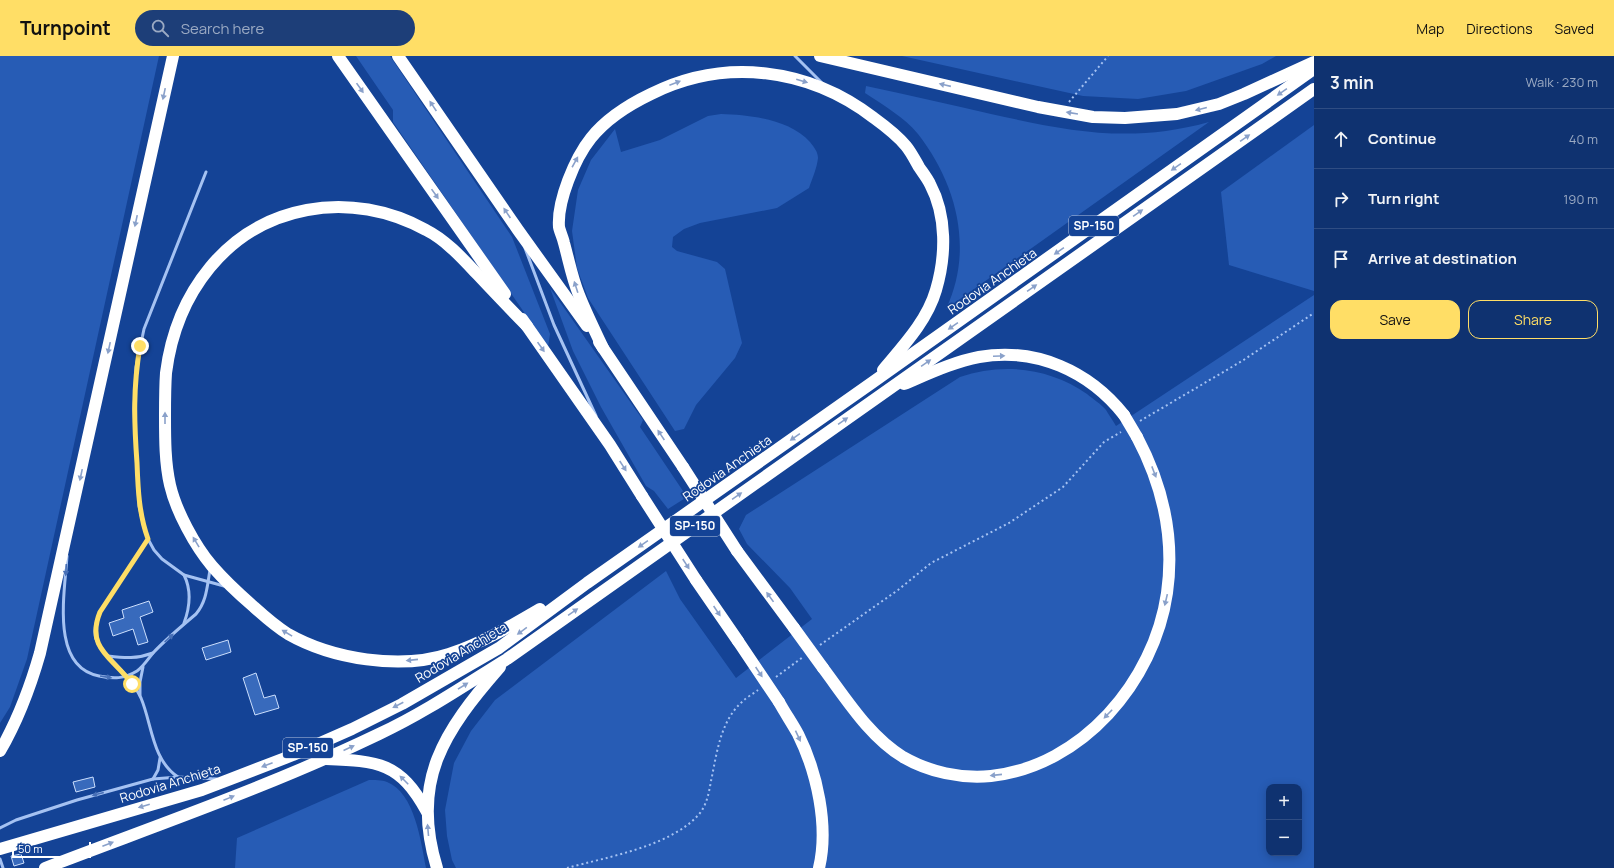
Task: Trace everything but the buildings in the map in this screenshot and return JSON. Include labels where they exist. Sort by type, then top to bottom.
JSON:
[{"type":"highway","points":[[0,751],[19,716],[34,677],[40,654],[173,56]]},
{"type":"highway","points":[[338,56],[610,445],[696,580],[779,702],[798,735],[809,761],[816,785],[823,822],[823,839],[818,868]]},
{"type":"highway","points":[[398,56],[518,230],[603,348],[683,467],[737,551],[862,719],[887,745],[904,757],[930,769],[947,774],[977,777],[1005,774],[1045,762],[1074,745],[1094,729],[1112,710],[1138,674],[1158,632],[1167,594],[1170,565],[1166,517],[1156,475],[1138,437],[1114,403],[1099,389],[1072,371],[1054,364],[1016,355],[998,355],[964,361],[883,393]]},
{"type":"highway","points":[[820,56],[1061,112],[1093,117],[1125,118],[1178,114],[1199,110],[1244,94],[1314,62]]},
{"type":"highway","name":"Rodovia Anchieta","points":[[0,849],[202,790],[293,755],[352,729],[402,704],[499,648],[587,583],[1314,69]]},
{"type":"highway","points":[[603,348],[579,295],[559,227],[565,189],[572,168],[584,147],[596,132],[624,108],[662,88],[695,76],[738,71],[762,72],[785,76],[829,90],[859,106],[905,144],[930,185],[939,209],[942,230],[942,261],[936,292],[915,332],[873,382]]},
{"type":"highway","name":"SP-150","points":[[45,868],[228,798],[323,759],[381,734],[434,704],[507,659],[1314,89]]},
{"type":"highway","points":[[526,326],[449,246],[428,230],[398,218],[360,208],[339,206],[292,212],[266,222],[247,233],[228,248],[211,265],[187,302],[178,325],[166,372],[166,459],[171,486],[178,507],[190,533],[210,564],[232,588],[268,621],[288,634],[309,644],[351,656],[372,660],[398,661],[446,655],[493,636],[587,583]]},
{"type":"highway","points":[[437,868],[429,836],[427,812],[429,791],[438,757],[447,736],[460,715],[507,659]]},
{"type":"highway","points":[[323,759],[360,760],[388,768],[402,777],[412,788],[427,812]]},
{"type":"lane","points":[[795,56],[829,90]]},
{"type":"lane","points":[[206,172],[151,309],[144,329],[136,367],[134,410],[139,506],[148,539],[154,550],[162,559],[184,575],[232,588]]},
{"type":"lane","points":[[518,230],[554,325],[610,445]]},
{"type":"lane","points":[[68,531],[64,624],[68,651],[79,667],[96,676],[117,679],[127,676],[143,666],[153,653],[196,614],[202,607],[208,582],[210,564]]},
{"type":"lane","points":[[148,539],[100,612],[95,625],[96,640],[102,650],[127,676],[140,697],[160,758],[168,770],[178,777]]},
{"type":"lane","points":[[184,575],[187,581],[190,596],[189,607],[184,625]]},
{"type":"lane","points":[[108,656],[128,659],[143,657],[153,653]]},
{"type":"lane","points":[[140,697],[140,682],[143,666]]},
{"type":"lane","points":[[153,779],[158,770],[160,758]]},
{"type":"lane","points":[[0,828],[16,820],[71,802],[153,779],[178,777],[233,778]]},
{"type":"lane","points":[[0,859],[2,867]]},
{"type":"path","points":[[1061,112],[1108,56]]},
{"type":"path","points":[[1137,423],[1242,361],[1314,313]]},
{"type":"path","points":[[820,645],[898,590],[931,563],[1009,523],[1063,487],[1104,442],[1124,431]]},
{"type":"path","points":[[775,678],[807,655]]},
{"type":"path","points":[[567,868],[635,849],[666,838],[684,828],[701,812],[708,797],[719,741],[724,727],[742,701],[762,687]]},
{"type":"shaded area","points":[[0,56],[159,56],[27,659],[10,707],[0,723]]},
{"type":"shaded area","points":[[356,56],[390,56],[512,237],[550,334],[548,347],[393,122],[393,110]]},
{"type":"shaded area","points":[[902,56],[1276,56],[1262,64],[1186,91],[1138,99],[1083,96]]},
{"type":"shaded area","points":[[866,86],[1047,126],[1100,133],[1126,134],[1153,132],[1180,129],[1209,122],[946,309],[954,287],[959,264],[960,241],[957,218],[951,196],[943,174],[932,153],[918,134],[900,117],[865,93]]},
{"type":"shaded area","points":[[721,114],[756,117],[780,123],[801,134],[810,142],[817,152],[818,158],[816,170],[809,188],[777,208],[700,223],[684,229],[673,237],[672,247],[677,251],[717,262],[725,269],[742,343],[735,358],[696,405],[684,429],[675,431],[588,298],[577,268],[572,231],[578,190],[591,160],[615,129],[621,152],[660,140],[708,116]]},
{"type":"shaded area","points":[[1314,125],[1314,291],[1229,265],[1221,192]]},
{"type":"shaded area","points":[[550,288],[643,420],[640,427],[687,497],[668,509],[654,491],[646,486],[601,407],[573,351]]},
{"type":"shaded area","points":[[1314,295],[1314,868],[456,868],[452,860],[447,836],[445,810],[454,763],[471,731],[495,700],[666,571],[680,599],[736,678],[812,619],[790,588],[747,544],[739,529],[746,515],[960,377],[976,372],[1009,369],[1042,373],[1073,385],[1087,394],[1106,410],[1116,426]]},
{"type":"shaded area","points":[[369,780],[380,780],[387,782],[397,788],[404,796],[415,819],[419,832],[426,868],[235,868],[237,838]]},
{"type":"route","points":[[132,684],[127,676],[99,646],[96,640],[95,625],[100,612],[148,539],[139,506],[134,410],[134,388],[140,346]]}]
